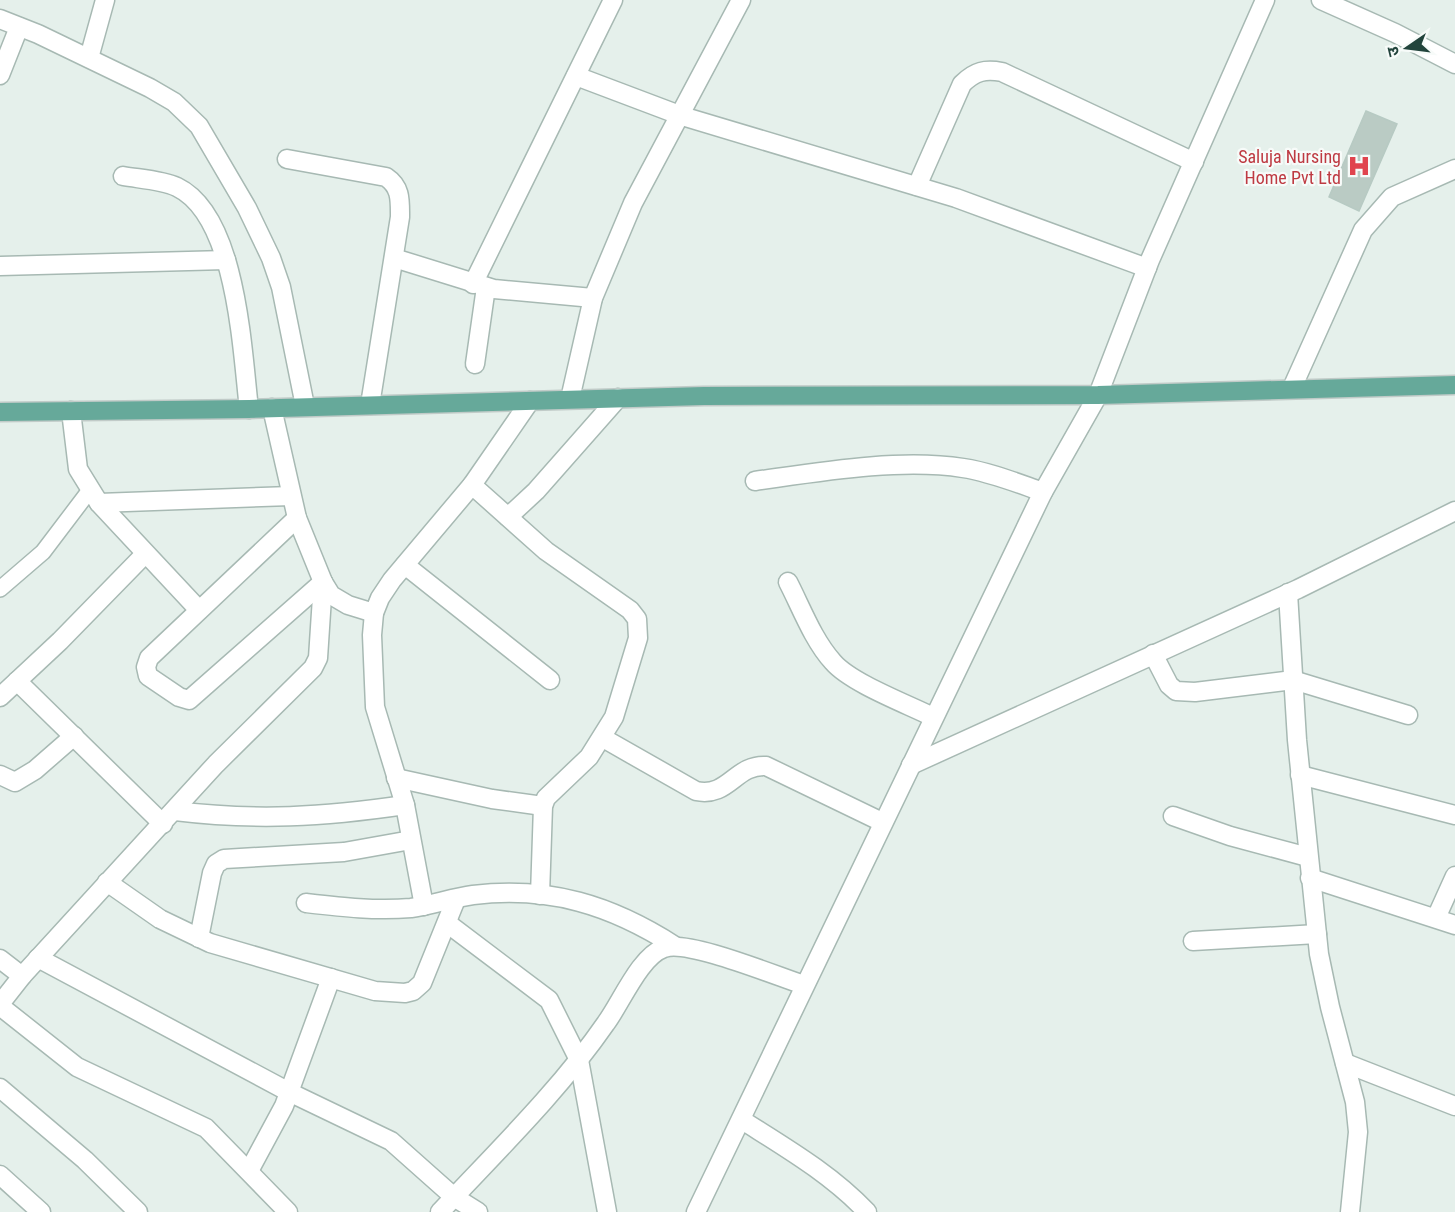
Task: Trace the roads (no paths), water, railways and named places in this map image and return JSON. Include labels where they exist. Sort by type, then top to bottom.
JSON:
[{"type":"main road","points":[[0,412],[249,409],[618,398],[1098,395],[1455,385]]},
{"type":"street","points":[[89,58],[105,0]]},
{"type":"street","points":[[475,364],[480,286],[613,0]]},
{"type":"street","points":[[570,399],[593,298],[633,203],[682,116],[741,0]]},
{"type":"street","points":[[696,1212],[1043,492],[1098,395],[1147,268],[1265,0]]},
{"type":"street","points":[[1322,0],[1395,33],[1455,64]]},
{"type":"street","points":[[0,19],[89,58],[174,102],[199,126],[214,148],[271,258],[281,287],[305,406]]},
{"type":"street","points":[[0,75],[20,27]]},
{"type":"street","points":[[917,186],[962,84],[971,75],[985,69],[1002,72],[1194,162]]},
{"type":"street","points":[[576,76],[682,116],[917,186],[1147,268]]},
{"type":"street","points":[[287,159],[386,177],[395,183],[400,201],[394,258],[370,405]]},
{"type":"street","points":[[1292,388],[1363,230],[1392,197],[1455,169]]},
{"type":"street","points":[[123,176],[176,186],[189,194],[205,212],[226,260],[236,295],[249,409]]},
{"type":"street","points":[[394,258],[480,286],[593,298]]},
{"type":"street","points":[[0,266],[226,260]]},
{"type":"street","points":[[508,517],[536,491],[618,398]]},
{"type":"street","points":[[424,906],[405,805],[375,707],[372,635],[374,613],[380,598],[472,485],[530,401]]},
{"type":"street","points":[[272,408],[297,518],[323,582],[331,595],[348,605],[374,613]]},
{"type":"street","points":[[71,411],[74,454],[78,469],[94,496],[199,610]]},
{"type":"street","points":[[755,481],[833,471],[944,466],[985,473],[1043,492]]},
{"type":"street","points":[[472,485],[546,550],[630,610],[637,618],[638,638],[614,717],[603,738],[589,757],[546,798],[543,806],[540,895]]},
{"type":"street","points":[[94,496],[291,496]]},
{"type":"street","points":[[910,765],[1288,593],[1455,511]]},
{"type":"street","points":[[297,518],[149,658],[146,667],[148,676],[159,685],[189,700],[323,582]]},
{"type":"street","points":[[0,697],[145,554]]},
{"type":"street","points":[[405,565],[550,680]]},
{"type":"street","points":[[288,1212],[206,1128],[77,1067],[0,1005],[38,958],[216,764],[313,668],[318,658],[323,582]]},
{"type":"street","points":[[788,582],[821,645],[833,662],[846,673],[933,717]]},
{"type":"street","points":[[1288,593],[1300,775],[1317,934],[1330,1007],[1355,1102],[1358,1132],[1348,1210]]},
{"type":"street","points":[[1153,654],[1168,685],[1176,691],[1186,693],[1293,680],[1408,715]]},
{"type":"street","points":[[17,681],[74,736],[169,817],[280,819],[340,815],[405,805]]},
{"type":"street","points":[[0,776],[15,782],[25,777],[74,736]]},
{"type":"street","points":[[603,738],[696,791],[708,793],[718,791],[753,765],[766,766],[882,822]]},
{"type":"street","points":[[1300,775],[1455,815]]},
{"type":"street","points":[[396,778],[492,799],[543,806]]},
{"type":"street","points":[[1173,816],[1230,836],[1308,857]]},
{"type":"street","points":[[199,938],[212,873],[216,864],[224,859],[344,852],[411,840]]},
{"type":"street","points":[[1436,918],[1455,876]]},
{"type":"street","points":[[1310,879],[1455,925]]},
{"type":"street","points":[[107,882],[160,919],[199,938],[375,991],[405,993],[413,991],[428,972],[456,899]]},
{"type":"street","points":[[306,903],[369,909],[424,906],[483,894],[540,895],[577,900],[614,911],[645,926],[675,946]]},
{"type":"street","points":[[447,922],[549,1000],[579,1060],[607,1212]]},
{"type":"street","points":[[1193,941],[1317,934]]},
{"type":"street","points":[[440,1212],[579,1060],[649,958],[665,947],[687,947],[804,985]]},
{"type":"street","points":[[38,958],[289,1092],[391,1141],[454,1197],[478,1212]]},
{"type":"street","points":[[0,959],[22,976]]},
{"type":"street","points":[[249,1171],[289,1092],[331,978]]},
{"type":"street","points":[[1345,1063],[1455,1106]]},
{"type":"street","points":[[0,1088],[86,1160],[138,1212]]},
{"type":"street","points":[[742,1120],[819,1169],[851,1195],[867,1212]]},
{"type":"street","points":[[0,1174],[41,1212]]},
{"type":"lane","points":[[0,589],[43,552],[94,496]]},
{"type":"place","name":"Saluja Nursing Home Pvt Ltd","points":[[1359,166]]}]
